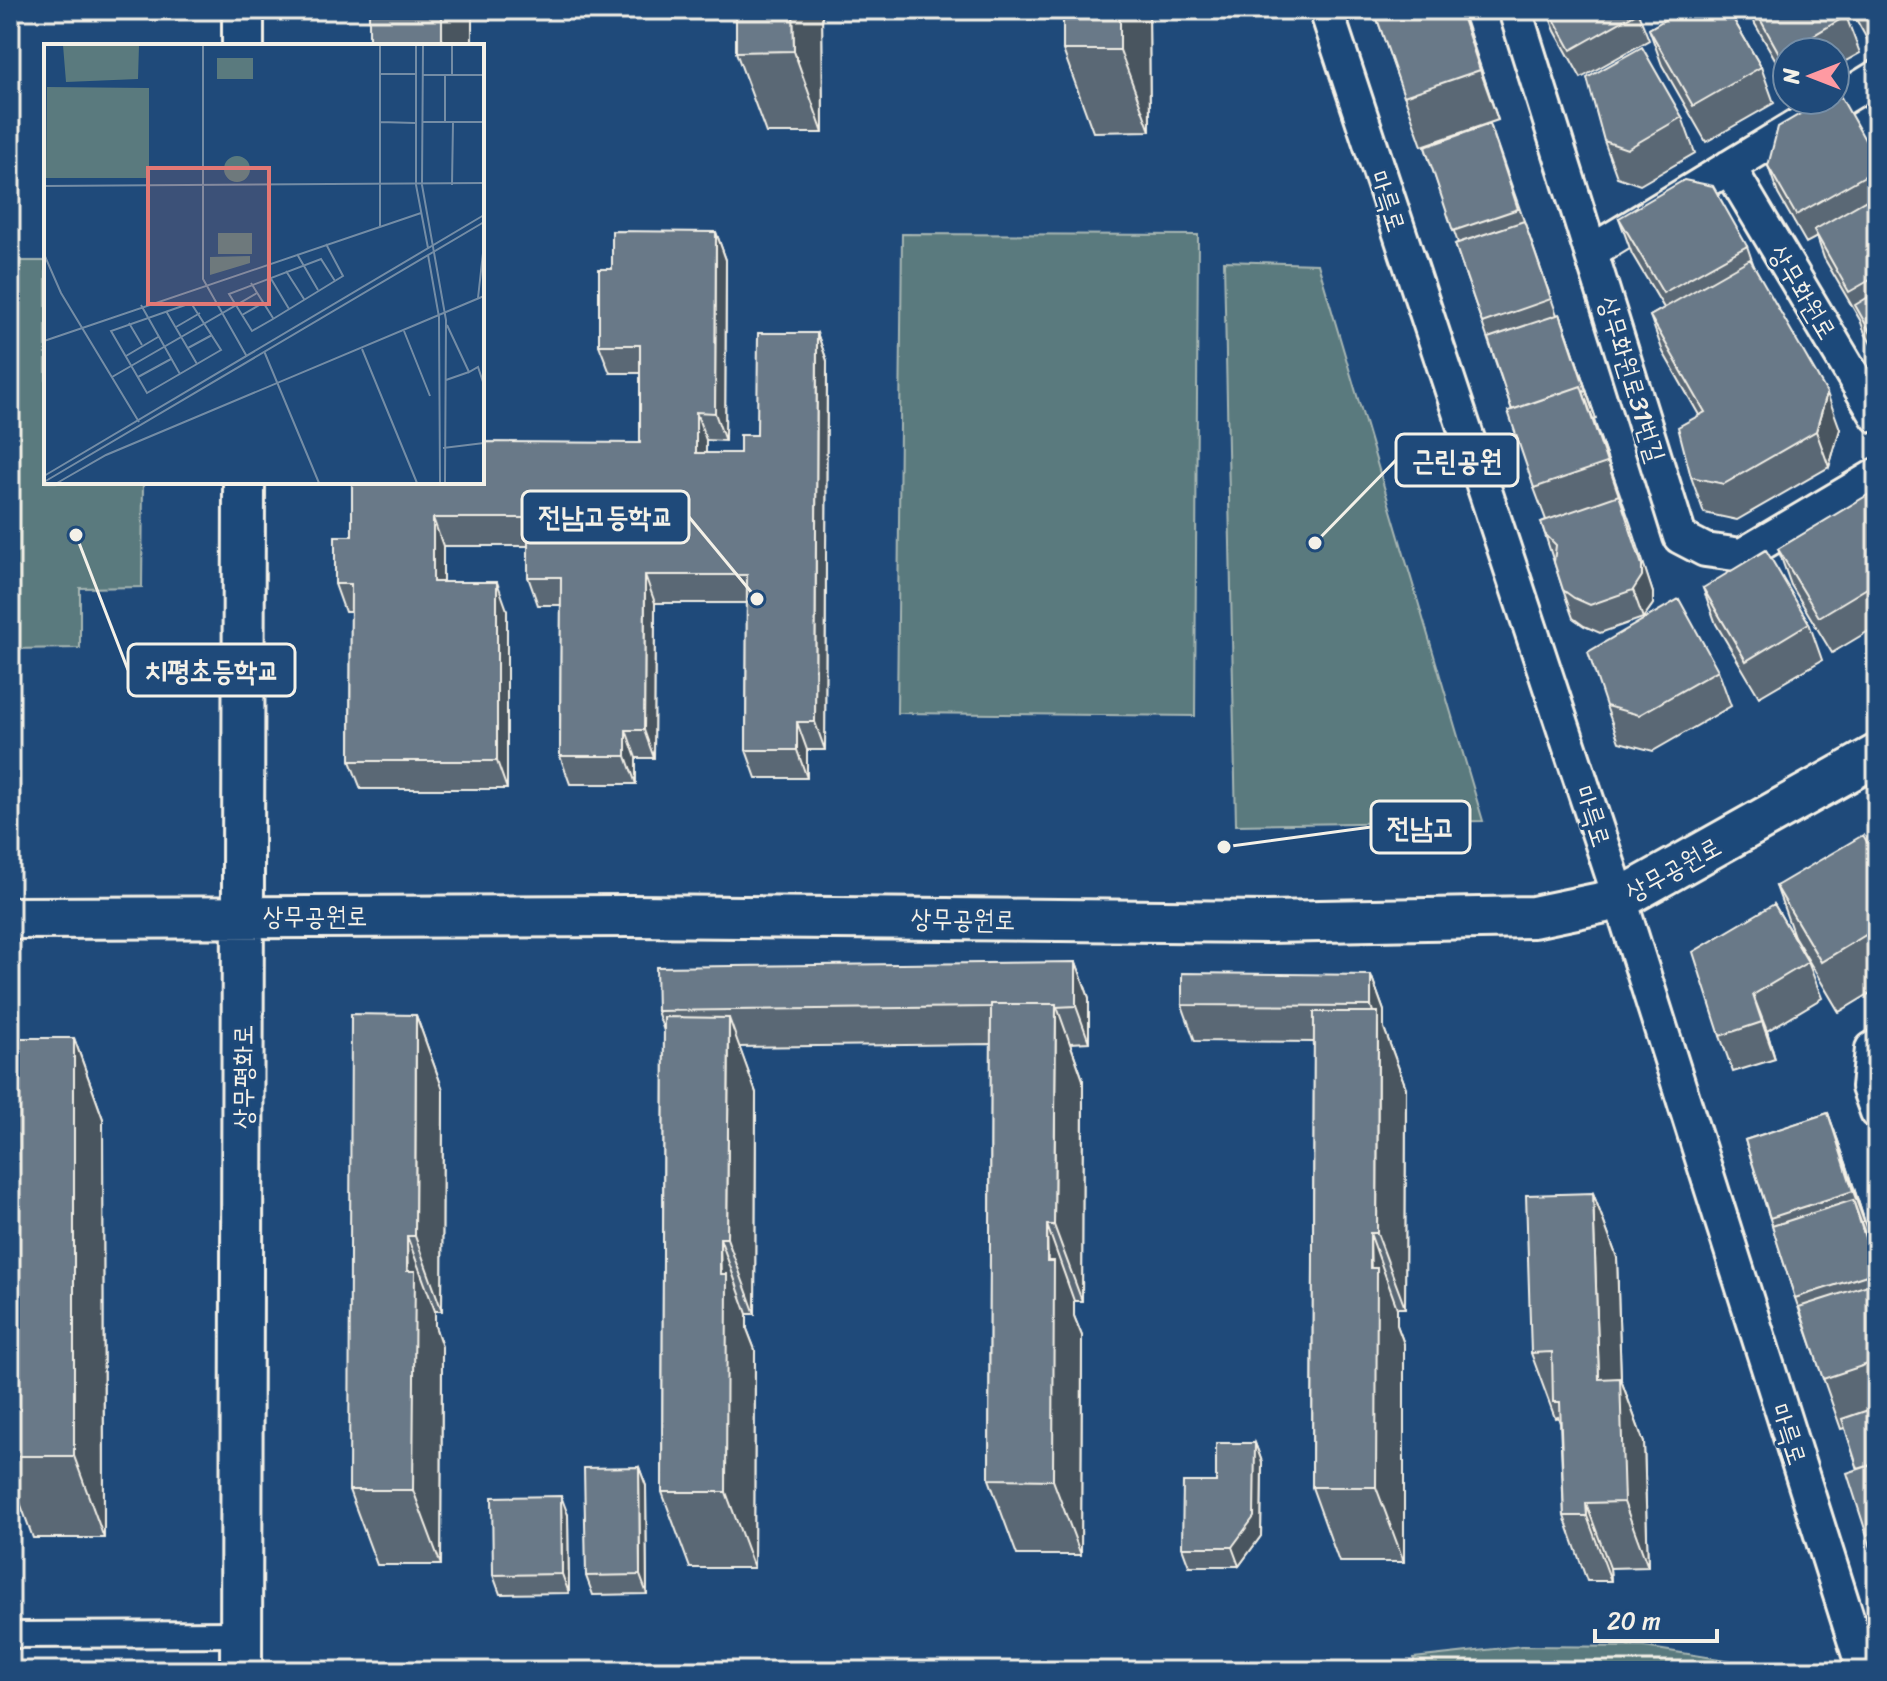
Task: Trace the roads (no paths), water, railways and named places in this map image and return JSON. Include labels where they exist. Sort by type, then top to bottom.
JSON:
[{"type":"street","points":[[243,10],[243,44]]},
{"type":"street","name":"마륵로","points":[[1326,10],[1620,899],[1864,1671]]},
{"type":"street","name":"상무화원로31번길","points":[[1515,10],[1680,537],[1705,550],[1742,555],[1877,475]]},
{"type":"street","points":[[1592,251],[1875,83]]},
{"type":"street","name":"상무화원로","points":[[1729,167],[1877,416]]},
{"type":"street","name":"상무평화로","points":[[242,1652],[244,484]]},
{"type":"street","name":"상무공원로","points":[[10,918],[630,916],[1267,922],[1533,917],[1620,899],[1877,755]]},
{"type":"street","points":[[1875,1047],[1868,1087],[1877,1112]]},
{"type":"street","points":[[10,1635],[242,1652]]},
{"type":"place","name":"치평초등학교","points":[[76,535]]},
{"type":"place","name":"근린공원","points":[[1315,543]]},
{"type":"place","name":"전남고등학교","points":[[757,599]]},
{"type":"place","name":"전남고","points":[[1224,847]]}]
